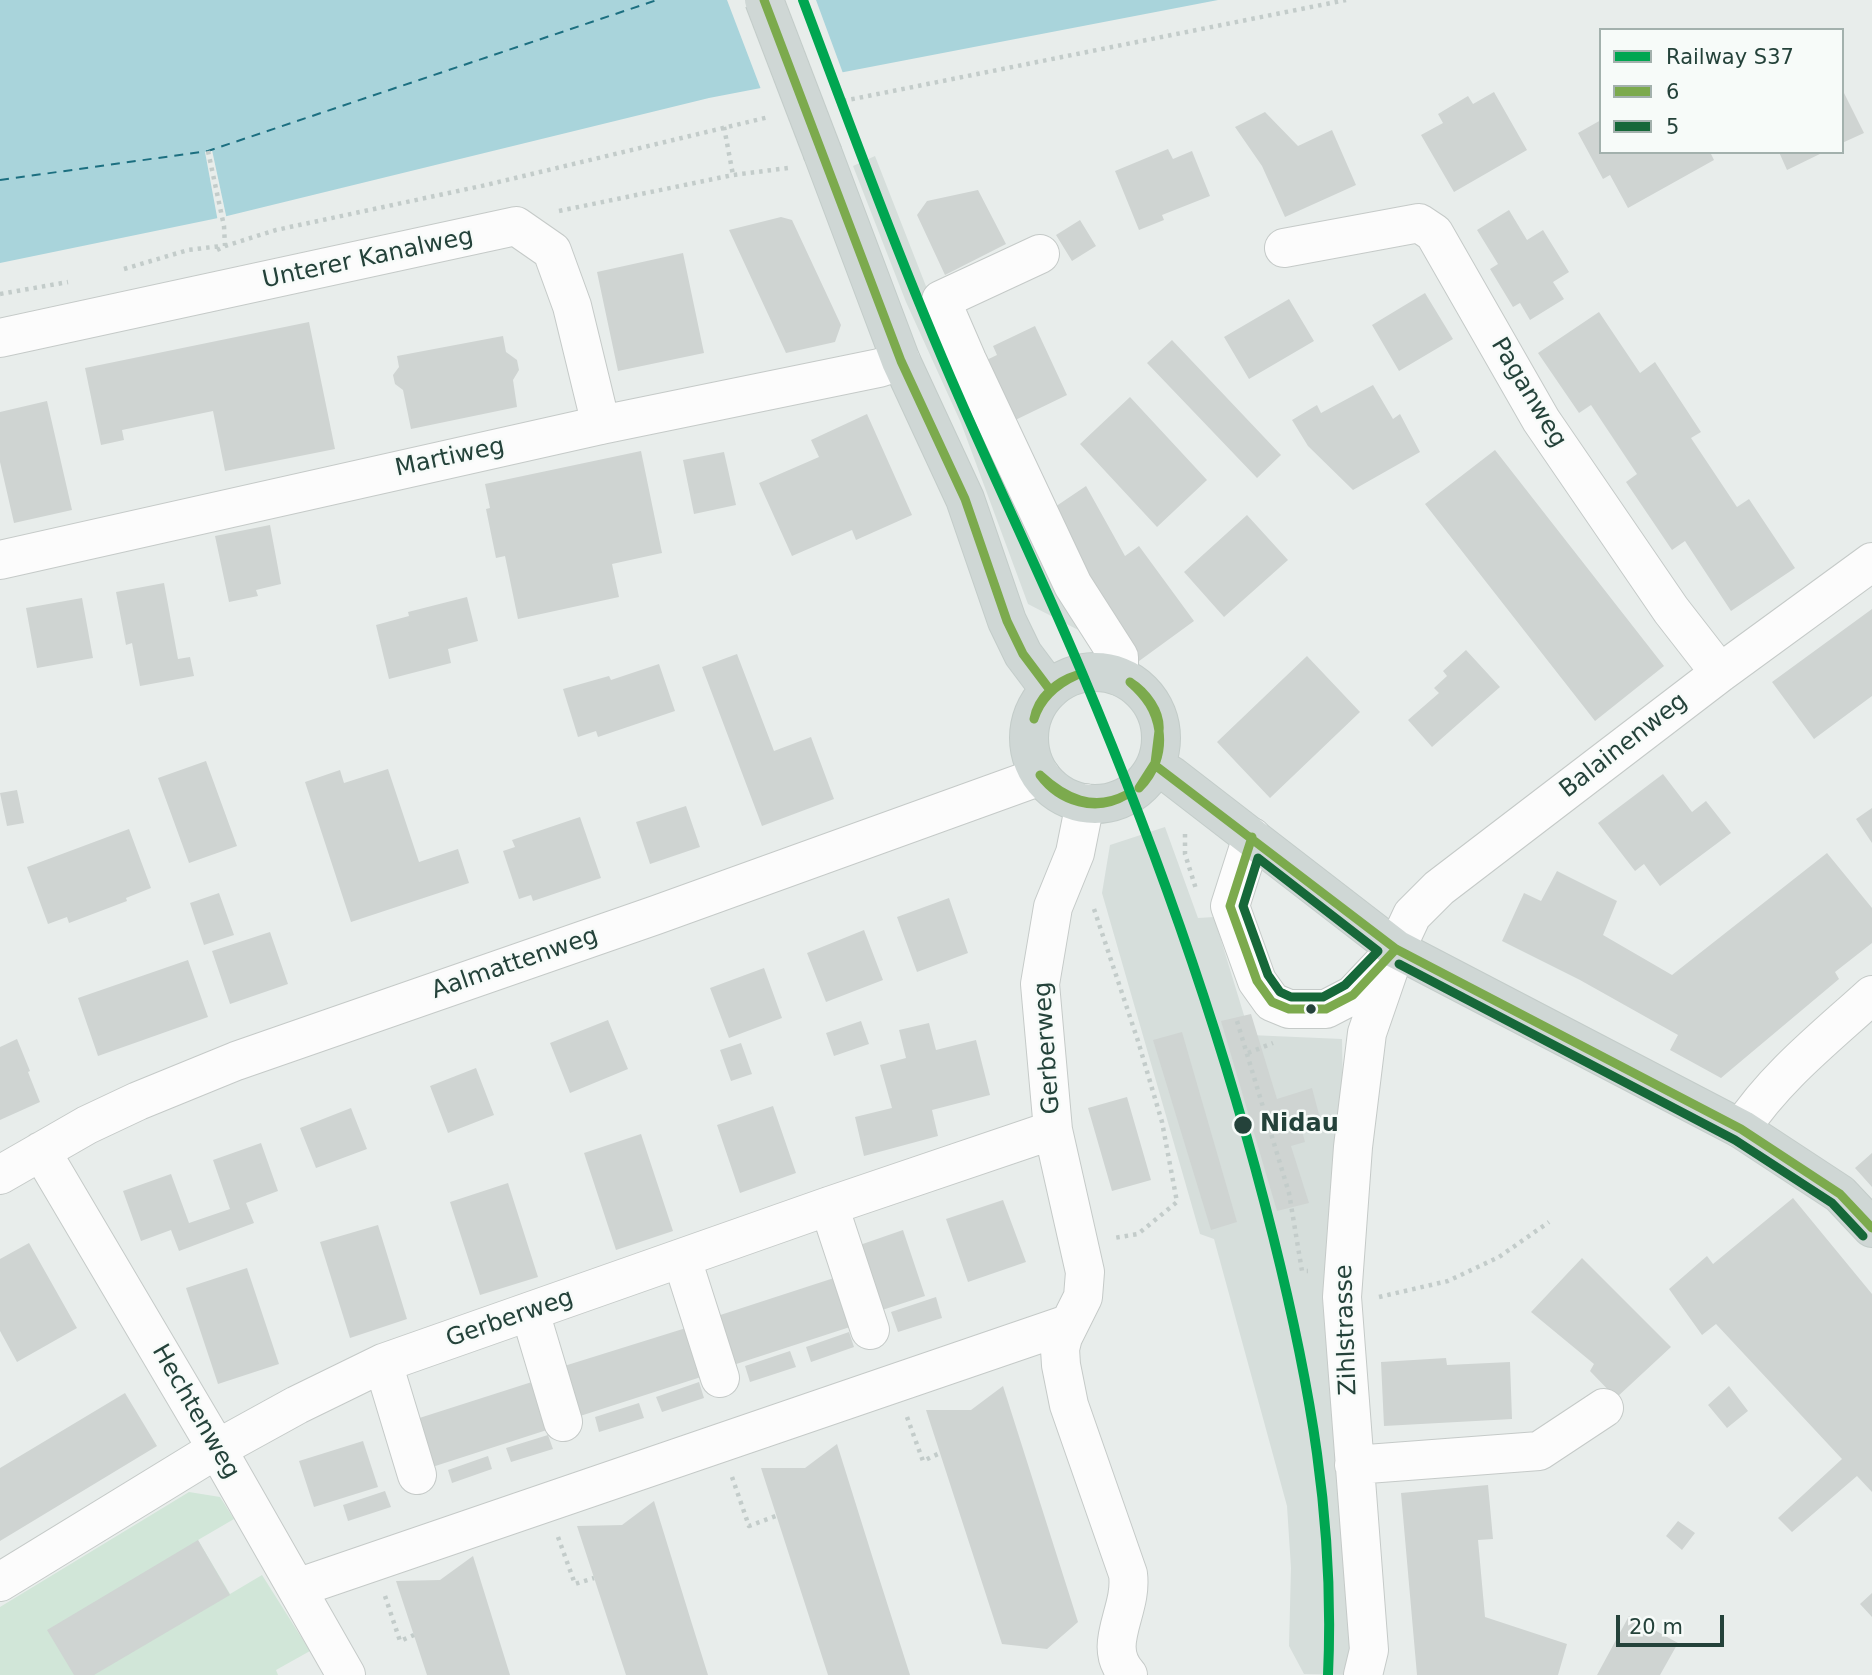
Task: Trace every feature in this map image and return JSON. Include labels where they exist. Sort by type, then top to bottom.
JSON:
[{"type":"main road","points":[[764,0],[810,160],[965,499],[1007,621],[1024,654],[1050,690]]},
{"type":"main road","points":[[1101,672],[1119,676],[1138,687],[1152,703],[1160,723],[1161,745],[1156,766],[1131,794],[1114,802],[1100,805],[1068,799],[1053,789],[1041,776],[1032,759],[1029,741],[1031,722],[1038,705],[1060,682],[1082,673],[1101,672]]},
{"type":"main road","points":[[1156,766],[1396,949],[1741,1129],[1840,1194],[1872,1228]]},
{"type":"street","name":"Paganweg","points":[[1284,248],[1419,223],[1434,233],[1541,420],[1671,610],[1720,673]]},
{"type":"street","name":"Unterer Kanalweg","points":[[0,338],[516,226]]},
{"type":"street","points":[[516,226],[552,251],[572,306],[601,425]]},
{"type":"street","points":[[1040,254],[941,300],[1073,585],[1119,657],[1119,676]]},
{"type":"street","name":"Martiweg","points":[[0,560],[601,425],[879,368],[901,361]]},
{"type":"street","name":"Balainenweg","points":[[1396,949],[1412,915],[1498,828],[1720,673],[1872,562]]},
{"type":"street","name":"Aalmattenweg","points":[[0,1175],[88,1125],[138,1101],[236,1061],[656,915],[1041,776]]},
{"type":"street","name":"Gerberweg","points":[[1082,1259],[1054,1130],[1040,984],[1053,907],[1075,853],[1085,803]]},
{"type":"street","points":[[1252,837],[1230,905],[1257,981],[1272,1002],[1289,1009],[1326,1009],[1353,995],[1396,949]]},
{"type":"street","name":"Zihlstrasse","points":[[1363,1675],[1369,1650],[1343,1284],[1353,1147],[1367,1033],[1396,949]]},
{"type":"street","points":[[1741,1129],[1758,1103],[1776,1083],[1872,995]]},
{"type":"street","name":"Gerberweg","points":[[0,1582],[217,1449],[297,1405],[383,1363],[828,1206],[1054,1130]]},
{"type":"street","name":"Hechtenweg","points":[[41,1151],[217,1449],[346,1675]]},
{"type":"street","points":[[828,1206],[870,1330]]},
{"type":"street","points":[[682,1258],[720,1378]]},
{"type":"street","points":[[1082,1259],[1083,1297],[1060,1349],[1069,1405],[1128,1574],[1129,1595],[1116,1637],[1121,1667],[1128,1675]]},
{"type":"street","points":[[530,1312],[563,1422]]},
{"type":"street","points":[[297,1588],[1069,1324]]},
{"type":"street","points":[[383,1363],[417,1475]]},
{"type":"street","points":[[1354,1465],[1539,1451],[1604,1408]]},
{"type":"path","points":[[856,97],[1346,0]]},
{"type":"path","points":[[123,270],[188,250],[225,246],[276,230],[486,185],[724,127],[733,176]]},
{"type":"path","points":[[208,151],[224,226],[225,246]]},
{"type":"path","points":[[516,226],[535,217],[810,160]]},
{"type":"path","points":[[0,294],[69,281]]},
{"type":"path","points":[[1075,853],[1162,1122],[1177,1202],[1138,1234],[1082,1259]]},
{"type":"path","points":[[1248,1054],[1289,1192],[1302,1270],[1374,1298],[1448,1281],[1499,1257],[1549,1222]]},
{"type":"path","points":[[896,1383],[923,1461],[940,1453]]},
{"type":"path","points":[[720,1443],[749,1526],[776,1516]]},
{"type":"path","points":[[546,1503],[575,1584],[594,1578]]},
{"type":"path","points":[[373,1562],[400,1641],[414,1635]]},
{"type":"shaded area","points":[[875,156],[940,322],[1088,635],[1028,604],[961,423],[906,302],[853,166]]},
{"type":"shaded area","points":[[1165,827],[1198,918],[1214,917],[1250,1035],[1342,1039],[1353,1671],[1350,1675],[1304,1674],[1289,1646],[1291,1568],[1287,1506],[1214,1239],[1200,1234],[1102,893],[1110,845]]},
{"type":"green space","points":[[189,1492],[220,1497],[234,1519],[198,1540],[230,1594],[262,1575],[310,1651],[276,1670],[278,1675],[0,1675],[0,1607]]},
{"type":"water","points":[[0,0],[1218,0],[709,98],[223,217],[0,263]]},
{"type":"pier","points":[[727,0],[816,0],[844,76],[762,92]]},
{"type":"pier","points":[[212,150],[227,220],[218,222],[205,152]]},
{"type":"building","points":[[1494,92],[1527,150],[1454,192],[1421,135],[1443,123],[1438,114],[1468,96],[1473,104]]},
{"type":"building","points":[[1844,93],[1864,133],[1844,142]]},
{"type":"building","points":[[1265,112],[1298,146],[1332,130],[1356,185],[1285,217],[1262,166],[1235,127]]},
{"type":"building","points":[[1599,121],[1599,154],[1711,154],[1714,160],[1628,208],[1610,175],[1603,179],[1578,133]]},
{"type":"building","points":[[1168,149],[1173,159],[1192,151],[1210,196],[1162,215],[1164,220],[1139,230],[1115,171]]},
{"type":"building","points":[[1780,154],[1820,154],[1787,170]]},
{"type":"building","points":[[978,190],[1006,244],[945,275],[917,215],[927,201]]},
{"type":"building","points":[[1509,210],[1527,240],[1543,230],[1569,272],[1553,282],[1564,299],[1530,320],[1520,303],[1513,307],[1490,269],[1498,264],[1477,230]]},
{"type":"building","points":[[781,217],[792,220],[841,325],[835,342],[786,353],[729,230]]},
{"type":"building","points":[[1080,220],[1096,246],[1072,261],[1056,235]]},
{"type":"building","points":[[683,253],[704,353],[618,371],[597,272]]},
{"type":"building","points":[[1425,293],[1453,339],[1399,371],[1372,325]]},
{"type":"building","points":[[1289,299],[1314,341],[1249,379],[1224,337]]},
{"type":"building","points":[[1599,312],[1640,373],[1655,362],[1701,432],[1691,438],[1737,507],[1749,499],[1795,568],[1731,611],[1685,541],[1672,550],[1626,482],[1637,474],[1591,405],[1579,413],[1538,353]]},
{"type":"building","points":[[309,322],[335,449],[225,471],[213,411],[122,430],[124,440],[101,445],[85,368]]},
{"type":"building","points":[[1035,326],[1067,395],[1005,425],[976,365],[997,355],[993,346]]},
{"type":"building","points":[[503,336],[506,352],[517,360],[519,370],[513,380],[517,407],[411,429],[403,390],[395,384],[393,375],[399,367],[397,356]]},
{"type":"building","points":[[1172,340],[1281,455],[1257,478],[1147,363]]},
{"type":"building","points":[[1373,385],[1393,419],[1400,414],[1420,452],[1353,490],[1308,446],[1292,420],[1317,405],[1321,413]]},
{"type":"building","points":[[1130,397],[1207,480],[1157,527],[1080,444]]},
{"type":"building","points":[[47,401],[72,510],[14,523],[0,462],[0,412]]},
{"type":"building","points":[[867,414],[912,515],[856,540],[852,530],[792,556],[759,483],[819,457],[811,440]]},
{"type":"building","points":[[1495,450],[1664,666],[1595,721],[1425,504]]},
{"type":"building","points":[[641,451],[662,553],[612,564],[619,597],[518,619],[505,556],[496,558],[486,509],[490,508],[485,484]]},
{"type":"building","points":[[724,452],[736,505],[694,514],[683,460]]},
{"type":"building","points":[[1086,486],[1125,556],[1139,546],[1194,621],[1135,664],[1046,513]]},
{"type":"building","points":[[1247,515],[1288,560],[1224,617],[1184,572]]},
{"type":"building","points":[[270,525],[281,584],[256,590],[258,596],[229,602],[215,536]]},
{"type":"building","points":[[164,583],[178,659],[190,657],[194,676],[140,686],[132,643],[126,645],[116,592]]},
{"type":"building","points":[[467,597],[478,641],[448,649],[451,663],[389,679],[376,625],[409,616],[408,612]]},
{"type":"building","points":[[82,598],[93,658],[37,668],[26,608]]},
{"type":"building","points":[[1872,609],[1872,696],[1814,739],[1772,682]]},
{"type":"building","points":[[1466,650],[1500,687],[1432,747],[1408,720],[1439,693],[1434,688],[1447,676],[1443,671]]},
{"type":"building","points":[[737,654],[774,751],[811,737],[834,799],[762,826],[702,667]]},
{"type":"building","points":[[1307,656],[1360,712],[1270,798],[1217,742]]},
{"type":"building","points":[[659,664],[675,711],[598,737],[596,731],[578,737],[563,689],[609,676],[611,680]]},
{"type":"building","points":[[206,761],[237,846],[189,863],[158,778]]},
{"type":"building","points":[[388,769],[419,862],[458,849],[469,883],[351,922],[305,782],[340,770],[344,783]]},
{"type":"building","points":[[1663,774],[1692,812],[1706,801],[1731,833],[1660,886],[1644,864],[1635,871],[1598,823]]},
{"type":"building","points":[[17,790],[24,823],[7,826],[0,793]]},
{"type":"building","points":[[686,806],[700,847],[650,864],[636,822]]},
{"type":"building","points":[[1872,808],[1872,843],[1856,819]]},
{"type":"building","points":[[580,817],[601,878],[533,901],[531,895],[519,899],[503,851],[515,847],[512,840]]},
{"type":"building","points":[[129,829],[151,888],[126,898],[127,901],[69,923],[67,917],[48,924],[27,867]]},
{"type":"building","points":[[1827,853],[1872,908],[1872,943],[1835,972],[1839,979],[1721,1078],[1670,1050],[1678,1035],[1580,980],[1502,941],[1524,893],[1541,901],[1557,871],[1617,901],[1603,935],[1672,975]]},
{"type":"building","points":[[219,893],[234,935],[204,945],[190,903]]},
{"type":"building","points":[[949,898],[968,953],[917,972],[897,917]]},
{"type":"building","points":[[864,930],[883,980],[826,1002],[807,953]]},
{"type":"building","points":[[270,932],[288,984],[230,1004],[212,951]]},
{"type":"building","points":[[188,960],[208,1017],[98,1056],[78,998]]},
{"type":"building","points":[[764,968],[782,1018],[729,1038],[710,988]]},
{"type":"building","points":[[1251,1014],[1277,1099],[1312,1088],[1322,1126],[1302,1131],[1305,1142],[1291,1146],[1309,1203],[1277,1211],[1221,1021]]},
{"type":"building","points":[[608,1020],[628,1069],[570,1093],[550,1043]]},
{"type":"building","points":[[861,1021],[869,1044],[834,1056],[826,1033]]},
{"type":"building","points":[[929,1023],[936,1050],[976,1040],[990,1095],[932,1110],[938,1136],[864,1156],[855,1117],[892,1108],[880,1065],[906,1058],[899,1030]]},
{"type":"building","points":[[1182,1032],[1237,1222],[1211,1230],[1153,1040]]},
{"type":"building","points":[[17,1039],[40,1102],[0,1120],[0,1047]]},
{"type":"building","points":[[741,1043],[752,1074],[731,1081],[720,1050]]},
{"type":"building","points":[[476,1068],[494,1115],[448,1133],[430,1086]]},
{"type":"building","points":[[1127,1097],[1151,1180],[1112,1191],[1088,1108]]},
{"type":"building","points":[[773,1106],[796,1173],[740,1193],[717,1125]]},
{"type":"building","points":[[351,1108],[367,1149],[316,1168],[300,1128]]},
{"type":"building","points":[[641,1134],[673,1231],[616,1250],[584,1153]]},
{"type":"building","points":[[261,1143],[278,1191],[246,1203],[254,1223],[179,1251],[171,1230],[141,1241],[123,1191],[171,1174],[189,1223],[230,1209],[213,1160]]},
{"type":"building","points":[[1872,1153],[1872,1187],[1855,1168]]},
{"type":"building","points":[[508,1183],[538,1277],[480,1295],[450,1202]]},
{"type":"building","points":[[1793,1198],[1872,1294],[1872,1492],[1857,1476],[1792,1532],[1778,1518],[1842,1459],[1716,1324],[1702,1335],[1669,1289],[1707,1256],[1713,1264]]},
{"type":"building","points":[[1003,1200],[1026,1262],[968,1282],[946,1219]]},
{"type":"building","points":[[378,1225],[407,1319],[350,1338],[320,1242]]},
{"type":"building","points":[[903,1230],[925,1296],[876,1312],[854,1247]]},
{"type":"building","points":[[29,1243],[77,1328],[17,1362],[0,1331],[0,1259]]},
{"type":"building","points":[[1582,1258],[1671,1347],[1616,1398],[1590,1371],[1594,1364],[1531,1312]]},
{"type":"building","points":[[247,1268],[279,1364],[218,1384],[186,1288]]},
{"type":"building","points":[[834,1278],[850,1327],[724,1368],[708,1319]]},
{"type":"building","points":[[936,1297],[942,1318],[898,1332],[891,1312]]},
{"type":"building","points":[[686,1328],[701,1377],[577,1417],[561,1367]]},
{"type":"building","points":[[849,1332],[854,1347],[811,1362],[806,1347]]},
{"type":"building","points":[[790,1351],[796,1367],[750,1382],[745,1366]]},
{"type":"building","points":[[1446,1358],[1447,1365],[1510,1362],[1512,1419],[1384,1426],[1381,1362]]},
{"type":"building","points":[[535,1381],[550,1429],[426,1469],[410,1421]]},
{"type":"building","points":[[699,1382],[704,1398],[662,1412],[656,1397]]},
{"type":"building","points":[[1003,1386],[1078,1622],[1047,1649],[1002,1644],[926,1410],[971,1410]]},
{"type":"building","points":[[1729,1386],[1748,1411],[1727,1428],[1708,1405]]},
{"type":"building","points":[[125,1393],[157,1446],[0,1541],[0,1468]]},
{"type":"building","points":[[639,1403],[644,1418],[599,1432],[595,1417]]},
{"type":"building","points":[[548,1435],[553,1449],[511,1462],[506,1448]]},
{"type":"building","points":[[363,1441],[378,1487],[314,1507],[299,1461]]},
{"type":"building","points":[[837,1444],[910,1675],[828,1675],[761,1468],[805,1468]]},
{"type":"building","points":[[488,1456],[492,1469],[452,1483],[448,1470]]},
{"type":"building","points":[[1488,1485],[1493,1539],[1478,1540],[1485,1617],[1567,1644],[1558,1675],[1417,1675],[1401,1493]]},
{"type":"building","points":[[385,1491],[391,1507],[348,1521],[343,1505]]},
{"type":"building","points":[[654,1501],[708,1675],[626,1675],[577,1526],[622,1525]]},
{"type":"building","points":[[1678,1521],[1695,1533],[1682,1550],[1666,1536]]},
{"type":"building","points":[[198,1540],[230,1595],[94,1675],[74,1675],[47,1630]]},
{"type":"building","points":[[473,1556],[510,1675],[427,1675],[396,1581],[440,1580]]},
{"type":"building","points":[[1872,1593],[1872,1617],[1860,1604]]},
{"type":"building","points":[[1629,1616],[1678,1643],[1660,1675],[1597,1675]]},
{"type":"ferry route","points":[[0,180],[208,151],[657,0]]},
{"type":"rail line","name":"S37","points":[[803,0],[878,200],[938,348],[1067,638],[1138,811],[1212,1021],[1273,1236],[1309,1400],[1328,1563],[1328,1675]]},
{"type":"transit line","name":"6","points":[[764,0],[901,361],[965,499],[1007,621],[1023,654],[1050,690]]},
{"type":"transit line","name":"6","points":[[1034,719],[1044,697],[1062,681],[1077,675]]},
{"type":"transit line","name":"6","points":[[1034,719],[1051,692],[1077,675]]},
{"type":"transit line","name":"6","points":[[1130,682],[1142,691],[1151,703],[1158,717],[1159,731]]},
{"type":"transit line","name":"6","points":[[1130,682],[1149,704],[1159,731]]},
{"type":"transit line","name":"6","points":[[1139,788],[1155,763],[1159,731]]},
{"type":"transit line","name":"6","points":[[1139,788],[1156,762],[1159,731]]},
{"type":"transit line","name":"6","points":[[1156,766],[1396,949],[1741,1129],[1840,1194],[1872,1228]]},
{"type":"transit line","name":"6","points":[[1040,775],[1059,790],[1080,800],[1102,802],[1126,795]]},
{"type":"transit line","name":"6","points":[[1040,775],[1058,792],[1079,802],[1103,803],[1126,795]]},
{"type":"transit line","name":"6","points":[[1252,837],[1230,906],[1257,981],[1272,1002],[1289,1009],[1326,1009],[1353,995],[1396,949]]},
{"type":"transit line","name":"5","points":[[1258,858],[1378,951],[1345,985],[1323,997],[1291,997],[1280,992],[1268,975],[1243,906],[1258,858]]},
{"type":"transit line","name":"5","points":[[1399,964],[1735,1140],[1832,1203],[1863,1236]]},
{"type":"place","name":"Nidau","points":[[1243,1125]]}]
